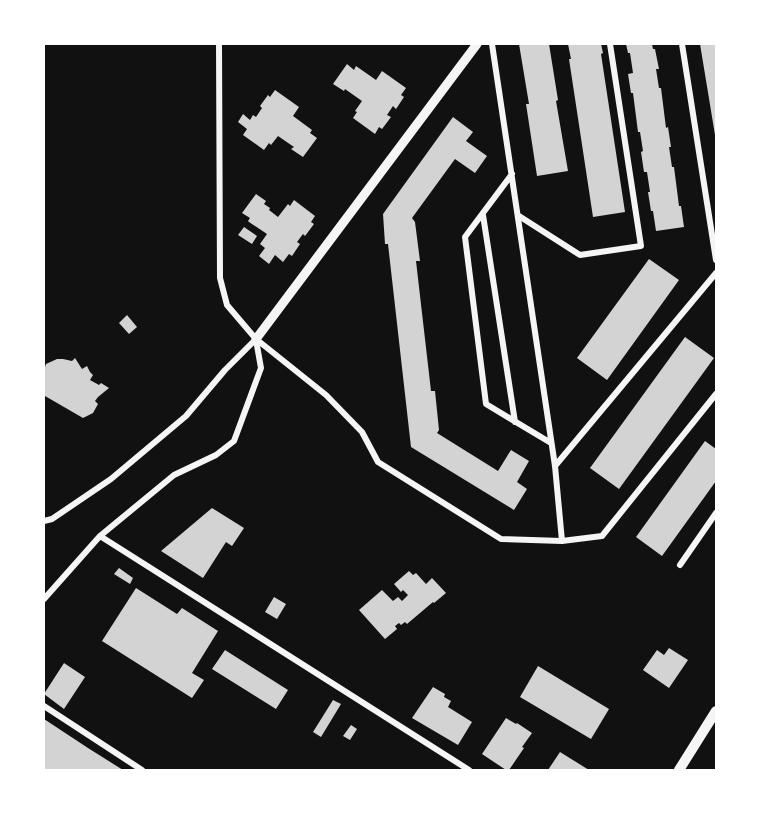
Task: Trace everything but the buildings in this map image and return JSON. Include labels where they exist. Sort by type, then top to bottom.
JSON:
[{"type":"main road","points":[[679,771],[717,711]]},
{"type":"street","points":[[219,44],[220,278],[227,305],[256,339],[326,395],[362,432],[378,462],[501,538],[562,541],[602,536],[717,394]]},
{"type":"street","points":[[44,521],[52,519],[111,479],[186,416],[225,370],[256,339],[477,44]]},
{"type":"street","points":[[492,44],[555,466],[562,541]]},
{"type":"street","points":[[519,216],[580,255],[641,246],[610,44]]},
{"type":"street","points":[[682,44],[717,260]]},
{"type":"street","points":[[512,174],[465,237],[486,404],[551,442]]},
{"type":"street","points":[[483,215],[515,422]]},
{"type":"street","points":[[555,466],[717,273]]},
{"type":"street","points":[[44,599],[100,536],[174,475],[216,454],[234,441],[261,368],[256,339]]},
{"type":"street","points":[[680,565],[717,513]]},
{"type":"street","points":[[100,536],[469,771]]},
{"type":"street","points":[[44,706],[142,771]]}]
